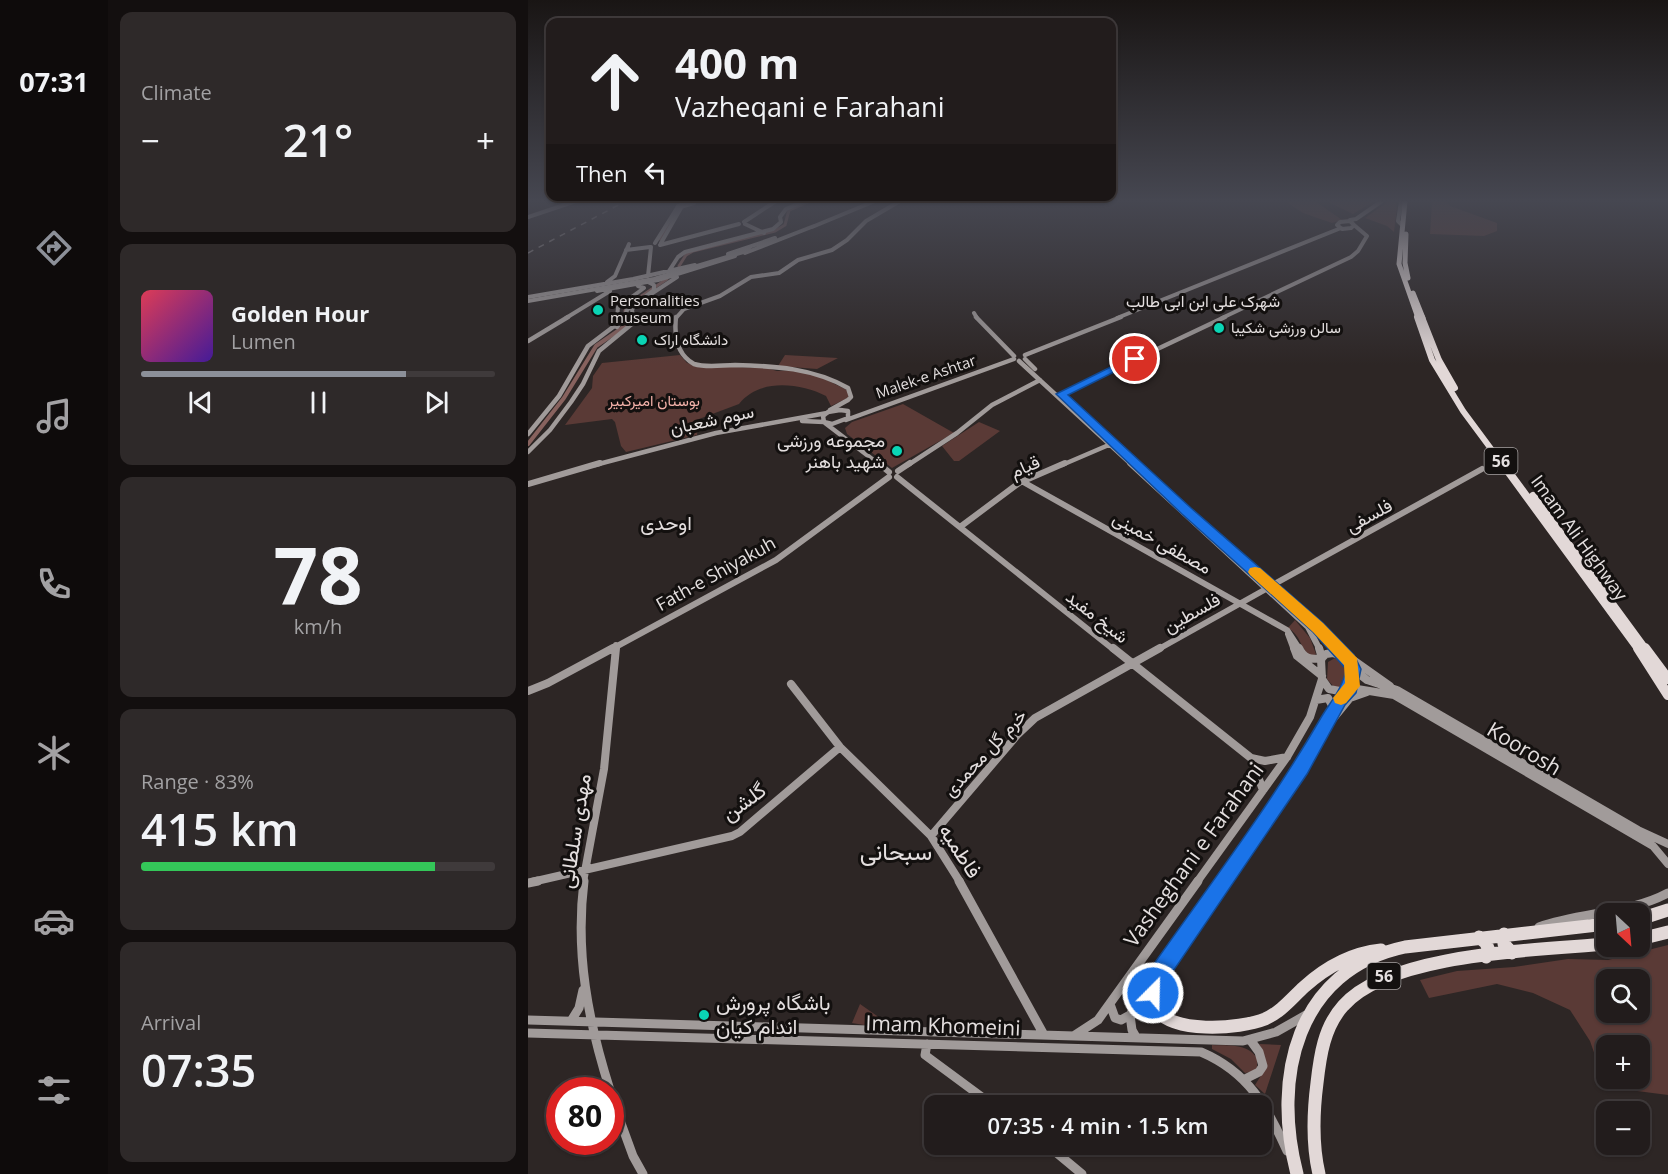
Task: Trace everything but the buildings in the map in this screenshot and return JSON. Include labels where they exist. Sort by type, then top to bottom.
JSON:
[{"type":"highway","name":"Imam Ali Highway","points":[[1399,256],[1399,264],[1419,328],[1443,381],[1642,654],[1668,695]]},
{"type":"highway","name":"Imam Ali Highway","points":[[1405,256],[1415,298],[1439,360],[1450,381],[1668,679]]},
{"type":"highway","points":[[1650,916],[1668,910]]},
{"type":"highway","name":"56","points":[[1296,1171],[1290,1115],[1291,1069],[1299,1034],[1306,1015],[1323,992],[1349,968],[1376,955],[1396,950],[1479,937],[1596,925]]},
{"type":"highway","points":[[1650,936],[1668,932]]},
{"type":"highway","points":[[1504,934],[1504,944],[1512,953]]},
{"type":"highway","points":[[1479,937],[1488,947],[1485,957]]},
{"type":"highway","name":"56","points":[[1319,1174],[1314,1137],[1318,1073],[1324,1041],[1341,1007],[1366,984],[1394,973],[1485,957],[1596,945]]},
{"type":"highway","points":[[1158,975],[1152,999],[1160,1015],[1186,1026],[1222,1027],[1249,1024],[1266,1018],[1284,1008],[1314,980],[1338,964],[1368,950],[1396,950]]},
{"type":"street","points":[[604,284],[615,276],[624,256]]},
{"type":"street","points":[[648,276],[652,256]]},
{"type":"street","points":[[653,256],[654,273],[657,274]]},
{"type":"street","points":[[669,272],[680,256]]},
{"type":"street","points":[[565,293],[628,286],[676,273],[723,256]]},
{"type":"street","points":[[528,300],[664,275],[729,256]]},
{"type":"street","points":[[528,300],[676,274],[731,256]]},
{"type":"street","points":[[618,306],[632,309],[685,273],[736,256]]},
{"type":"street","points":[[812,256],[798,260],[776,274],[754,276],[720,296],[684,309],[676,316],[676,341],[682,355],[692,364],[817,372],[848,388],[851,397],[848,400],[850,416],[838,434]]},
{"type":"street","name":"Malek-e Ashtar","points":[[824,422],[845,421],[874,408],[1019,358],[1275,256]]},
{"type":"street","points":[[1060,395],[1352,256]]},
{"type":"street","points":[[528,300],[657,274],[685,273]]},
{"type":"street","points":[[615,276],[619,281]]},
{"type":"street","points":[[618,288],[616,285],[619,281]]},
{"type":"street","points":[[585,350],[621,323],[629,306],[655,287],[651,283],[638,282]]},
{"type":"street","points":[[618,306],[644,288],[628,286]]},
{"type":"street","points":[[528,341],[597,297],[618,288]]},
{"type":"street","points":[[593,291],[597,293],[597,297]]},
{"type":"street","points":[[528,434],[559,396],[585,350],[617,324],[618,306]]},
{"type":"street","points":[[528,452],[550,430],[576,395],[599,351],[633,323],[632,309]]},
{"type":"street","points":[[974,313],[1040,380],[1060,395]]},
{"type":"street","points":[[1019,358],[1308,627],[1320,646],[1322,678]]},
{"type":"street","name":"Fath-e Shiyakuh","points":[[528,693],[776,560],[893,474],[957,433],[992,405],[1040,380]]},
{"type":"street","points":[[824,422],[823,416],[827,412],[848,400]]},
{"type":"street","points":[[827,412],[874,408]]},
{"type":"street","name":"سوم شعبان","points":[[528,483],[716,433],[827,412]]},
{"type":"street","name":"سوم شعبان","points":[[640,453],[793,422],[824,422]]},
{"type":"street","name":"شیخ مفید","points":[[824,422],[893,474],[1251,758]]},
{"type":"street","name":"قیام","points":[[960,527],[1019,483],[1025,483],[1112,444]]},
{"type":"street","name":"فلسفی","points":[[1268,588],[1482,469]]},
{"type":"street","name":"مصطفی خمینی","points":[[1025,483],[1296,637],[1300,652],[1305,658],[1313,660],[1322,658]]},
{"type":"street","points":[[1268,588],[1334,643],[1351,663],[1353,669],[1348,690],[1324,730]]},
{"type":"street","name":"فلسطین","points":[[1132,663],[1268,588]]},
{"type":"street","points":[[1284,630],[1292,640],[1297,656],[1322,678],[1329,689],[1348,690]]},
{"type":"street","points":[[1320,646],[1329,647],[1334,643]]},
{"type":"street","name":"مهدی سلطانی","points":[[606,1077],[590,1022],[583,981],[579,930],[585,870],[601,783],[616,645]]},
{"type":"street","points":[[1339,649],[1397,690]]},
{"type":"street","points":[[1322,658],[1332,653],[1346,657]]},
{"type":"street","name":"خرم گل محمدی","points":[[931,837],[1018,734],[1035,718],[1132,663]]},
{"type":"street","name":"Koorosh","points":[[1353,669],[1367,680],[1397,690],[1654,843],[1668,864]]},
{"type":"street","name":"Vasheghani e Farahani","points":[[1074,1035],[1098,1020],[1287,757],[1310,717],[1322,678]]},
{"type":"street","name":"فاطمیه","points":[[791,684],[840,747],[915,818],[931,837],[958,878],[1044,1035]]},
{"type":"street","name":"Koorosh","points":[[1348,690],[1375,691],[1394,695],[1654,843],[1668,844]]},
{"type":"street","points":[[1324,730],[1350,698],[1375,691]]},
{"type":"street","points":[[1316,700],[1325,696],[1329,698],[1333,702],[1334,710]]},
{"type":"street","name":"Vasheghani e Farahani","points":[[1130,1015],[1301,768],[1324,730]]},
{"type":"street","name":"گلشن","points":[[528,883],[740,832],[840,747]]},
{"type":"street","points":[[1251,758],[1265,761],[1287,757]]},
{"type":"street","points":[[1251,758],[1263,790]]},
{"type":"street","points":[[1527,931],[1559,920],[1653,901],[1668,893]]},
{"type":"street","points":[[571,1022],[581,1001],[583,981]]},
{"type":"street","points":[[1110,1004],[1115,1018],[1121,1020],[1130,1015],[1132,1030],[1136,1037]]},
{"type":"street","name":"Imam Khomeini","points":[[528,1020],[1251,1041],[1281,1031],[1306,1015]]},
{"type":"street","name":"Imam Khomeini","points":[[528,1033],[1201,1052],[1229,1066],[1257,1091],[1269,1111],[1296,1171]]},
{"type":"street","points":[[1245,1080],[1259,1072],[1263,1066],[1259,1052],[1251,1041]]},
{"type":"street","points":[[927,1044],[926,1055],[979,1095]]},
{"type":"street","name":"مهدی سلطانی","points":[[624,1131],[633,1156],[643,1174]]},
{"type":"street","points":[[1059,1155],[1082,1174]]},
{"type":"green space","name":"بوستان امیرکبیر","points":[[680,355],[687,363],[698,366],[766,368],[812,373],[845,389],[849,392],[848,398],[831,406],[826,396],[804,388],[780,385],[768,387],[757,390],[739,404],[699,419],[697,435],[626,452],[621,446],[615,422],[612,419],[565,425],[592,388],[593,376],[602,363]]},
{"type":"green space","points":[[785,355],[838,358],[817,369],[778,366]]},
{"type":"green space","name":"مجموعه ورزشی شهید باهنر","points":[[903,404],[954,433],[892,468],[847,434],[845,428],[852,422]]},
{"type":"green space","points":[[979,422],[1000,431],[959,461],[954,461],[942,446]]},
{"type":"green space","points":[[1295,620],[1310,638],[1316,654],[1312,657],[1293,631],[1288,628]]},
{"type":"green space","points":[[1335,658],[1345,662],[1348,669],[1348,684],[1342,688],[1334,687],[1327,679],[1328,662]]},
{"type":"green space","points":[[1668,945],[1668,1095],[1630,1089],[1650,1089],[1650,1035],[1596,1035],[1596,1058],[1590,1041],[1570,1010],[1533,993],[1497,984],[1429,998],[1420,980],[1457,971],[1514,967],[1568,959],[1608,960],[1620,957],[1650,957],[1650,950]]},
{"type":"green space","points":[[860,1004],[880,1018],[876,1027],[852,1023]]},
{"type":"green space","points":[[1259,1044],[1281,1045],[1265,1094],[1255,1085],[1265,1065]]},
{"type":"green space","points":[[1212,1045],[1237,1046],[1253,1053],[1257,1058],[1255,1071],[1245,1073],[1231,1059],[1212,1049]]},
{"type":"waterway","points":[[679,266],[685,256]]},
{"type":"waterway","points":[[627,318],[625,311],[628,305],[667,279]]},
{"type":"waterway","points":[[528,444],[564,398],[596,346],[628,324],[626,317]]},
{"type":"slow traffic","points":[[1255,572],[1318,627],[1351,663],[1353,683],[1341,698]]},
{"type":"place","name":"Personalities museum","points":[[598,310]]},
{"type":"place","name":"سالن ورزشی شکیبا","points":[[1219,328]]},
{"type":"place","name":"دانشگاه اراک","points":[[642,340]]},
{"type":"place","name":"مجموعه ورزشی شهید باهنر","points":[[897,451]]},
{"type":"place","name":"باشگاه پرورش اندام کیان","points":[[704,1015]]},
{"type":"district","name":"شهرک علی ابن ابی طالب","points":[[1203,301]]},
{"type":"district","name":"اوحدی","points":[[666,523]]},
{"type":"district","name":"سبحانی","points":[[896,852]]},
{"type":"route","points":[[1135,359],[1062,394],[1186,511],[1318,627],[1349,660],[1353,669],[1351,688],[1339,700],[1301,768],[1158,975],[1153,993]]}]
